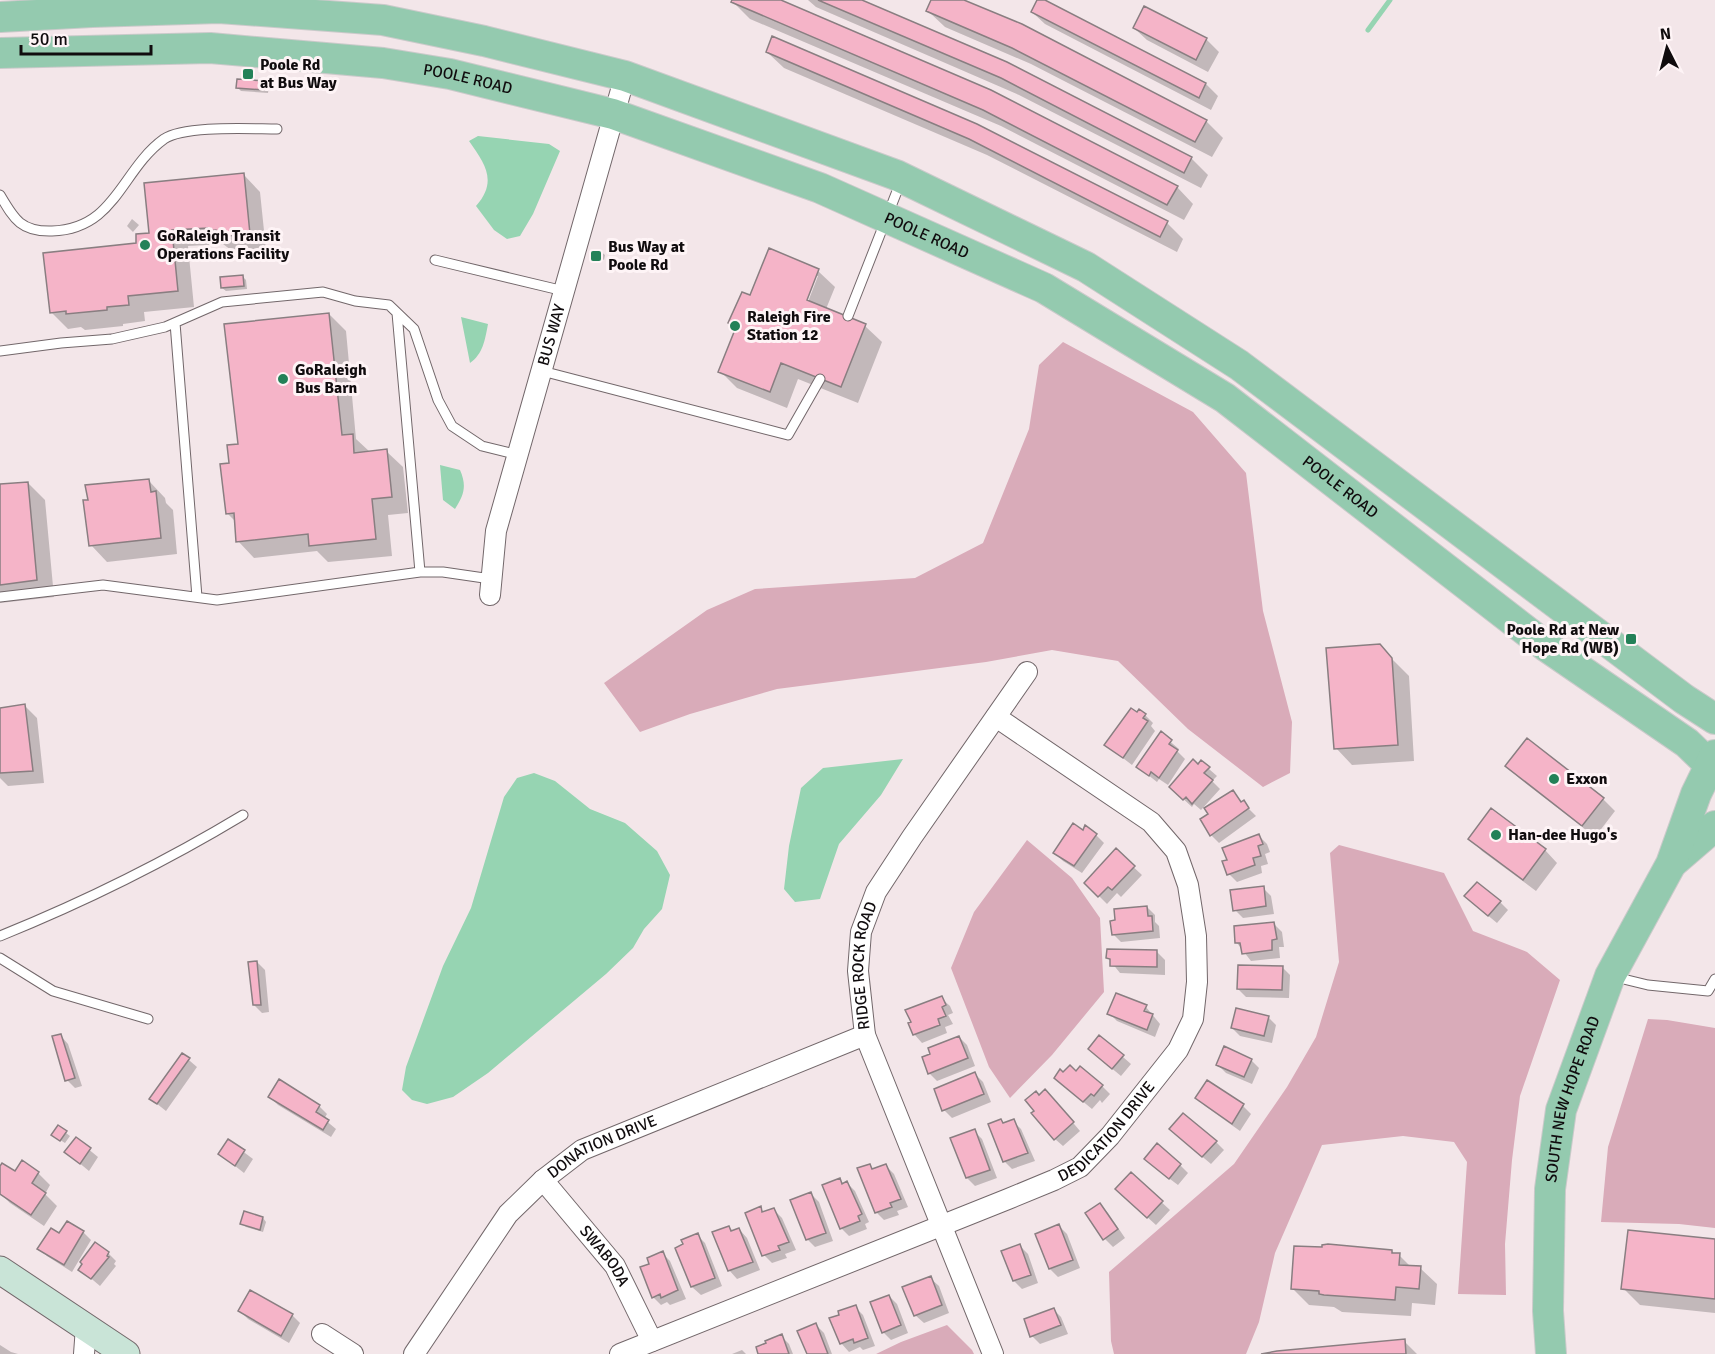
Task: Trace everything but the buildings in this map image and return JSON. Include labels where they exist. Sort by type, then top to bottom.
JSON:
[{"type":"main road","points":[[0,17],[219,8],[383,20],[484,41],[625,76],[902,178],[1086,267],[1239,365],[1684,699],[1715,718]]},
{"type":"main road","name":"POOLE ROAD","points":[[0,53],[210,48],[383,63],[450,74],[614,114],[820,188],[1044,288],[1225,398],[1547,647],[1713,763]]},
{"type":"main road","points":[[1225,398],[1239,365]]},
{"type":"main road","name":"SOUTH NEW HOPE ROAD","points":[[1551,1354],[1548,1311],[1550,1189],[1561,1110],[1610,976],[1671,864],[1696,794],[1713,763]]},
{"type":"main road","name":"SOUTH NEW HOPE ROAD","points":[[1671,864],[1715,826]]},
{"type":"street","name":"BUS WAY","points":[[491,587],[496,531],[625,76]]},
{"type":"street","name":"RIDGE ROCK ROAD","points":[[993,1354],[865,1035],[858,971],[861,932],[876,892],[1027,672]]},
{"type":"street","name":"DEDICATION DRIVE","points":[[620,1354],[1054,1180],[1080,1167],[1110,1136],[1178,1050],[1193,1019],[1197,982],[1196,936],[1188,885],[1176,851],[1151,822],[996,717]]},
{"type":"street","name":"DONATION DRIVE","points":[[414,1354],[508,1214],[543,1180],[582,1150],[865,1035]]},
{"type":"street","name":"SWABODA","points":[[543,1180],[615,1266],[652,1341]]},
{"type":"street","points":[[0,1270],[126,1354]]},
{"type":"street","points":[[84,1354],[86,1327]]},
{"type":"street","points":[[322,1334],[353,1354]]},
{"type":"lane","points":[[0,195],[14,218],[36,231],[69,230],[93,219],[117,197],[143,159],[166,138],[201,129],[278,129]]},
{"type":"lane","points":[[848,316],[902,178]]},
{"type":"lane","points":[[435,260],[564,291]]},
{"type":"lane","points":[[0,351],[112,339],[165,327],[222,302],[322,292],[355,301],[389,305],[414,329],[438,400],[452,426],[482,446],[519,455]]},
{"type":"lane","points":[[397,313],[420,572]]},
{"type":"lane","points":[[175,323],[197,597]]},
{"type":"lane","points":[[542,371],[788,435],[820,379]]},
{"type":"lane","points":[[0,597],[103,585],[217,600],[420,572],[442,572],[491,587]]},
{"type":"lane","points":[[0,936],[59,912],[138,873],[243,815]]},
{"type":"lane","points":[[0,958],[53,991],[148,1019]]},
{"type":"lane","points":[[1610,976],[1648,985],[1711,993],[1715,979]]},
{"type":"shaded area","points":[[478,136],[549,144],[560,151],[533,214],[520,236],[507,239],[494,230],[476,206],[483,197],[488,181],[484,165],[469,141]]},
{"type":"shaded area","points":[[461,317],[488,324],[481,351],[470,363]]},
{"type":"shaded area","points":[[1063,342],[1193,412],[1246,473],[1263,611],[1292,722],[1290,773],[1263,787],[1188,729],[1118,661],[1052,650],[986,662],[777,689],[690,714],[640,732],[604,683],[707,610],[755,589],[915,578],[983,543],[1029,429],[1039,365]]},
{"type":"shaded area","points":[[440,465],[460,470],[464,490],[455,509],[443,500]]},
{"type":"shaded area","points":[[903,759],[881,795],[839,844],[820,899],[795,902],[784,889],[789,846],[801,788],[823,768]]},
{"type":"shaded area","points":[[534,773],[555,781],[590,809],[625,823],[657,851],[670,875],[662,909],[644,929],[633,948],[606,974],[488,1073],[453,1097],[427,1104],[412,1100],[402,1090],[406,1067],[443,966],[471,908],[504,797],[517,778]]},
{"type":"shaded area","points":[[1027,840],[1072,878],[1100,918],[1104,992],[1052,1055],[1010,1098],[989,1067],[951,968],[974,912]]},
{"type":"shaded area","points":[[1339,845],[1444,873],[1473,931],[1527,952],[1560,980],[1520,1096],[1505,1244],[1506,1295],[1458,1294],[1467,1162],[1454,1142],[1403,1136],[1322,1145],[1275,1253],[1259,1322],[1246,1354],[1114,1354],[1111,1341],[1109,1272],[1234,1164],[1287,1087],[1316,1037],[1339,962],[1330,853]]},
{"type":"shaded area","points":[[1648,1019],[1715,1028],[1715,1228],[1679,1224],[1601,1222],[1608,1147]]},
{"type":"shaded area","points":[[947,1325],[974,1354],[876,1354],[901,1342]]},
{"type":"waterway","points":[[1368,30],[1390,0]]},
{"type":"place","name":"Poole Rd at Bus Way","points":[[248,74]]},
{"type":"place","name":"GoRaleigh Transit Operations Facility","points":[[145,245]]},
{"type":"place","name":"Bus Way at Poole Rd","points":[[596,256]]},
{"type":"place","name":"Raleigh Fire Station 12","points":[[735,326]]},
{"type":"place","name":"GoRaleigh Bus Barn","points":[[283,379]]},
{"type":"place","name":"Poole Rd at New Hope Rd (WB)","points":[[1631,639]]},
{"type":"place","name":"Exxon","points":[[1554,779]]},
{"type":"place","name":"Han-dee Hugo's","points":[[1496,835]]}]
